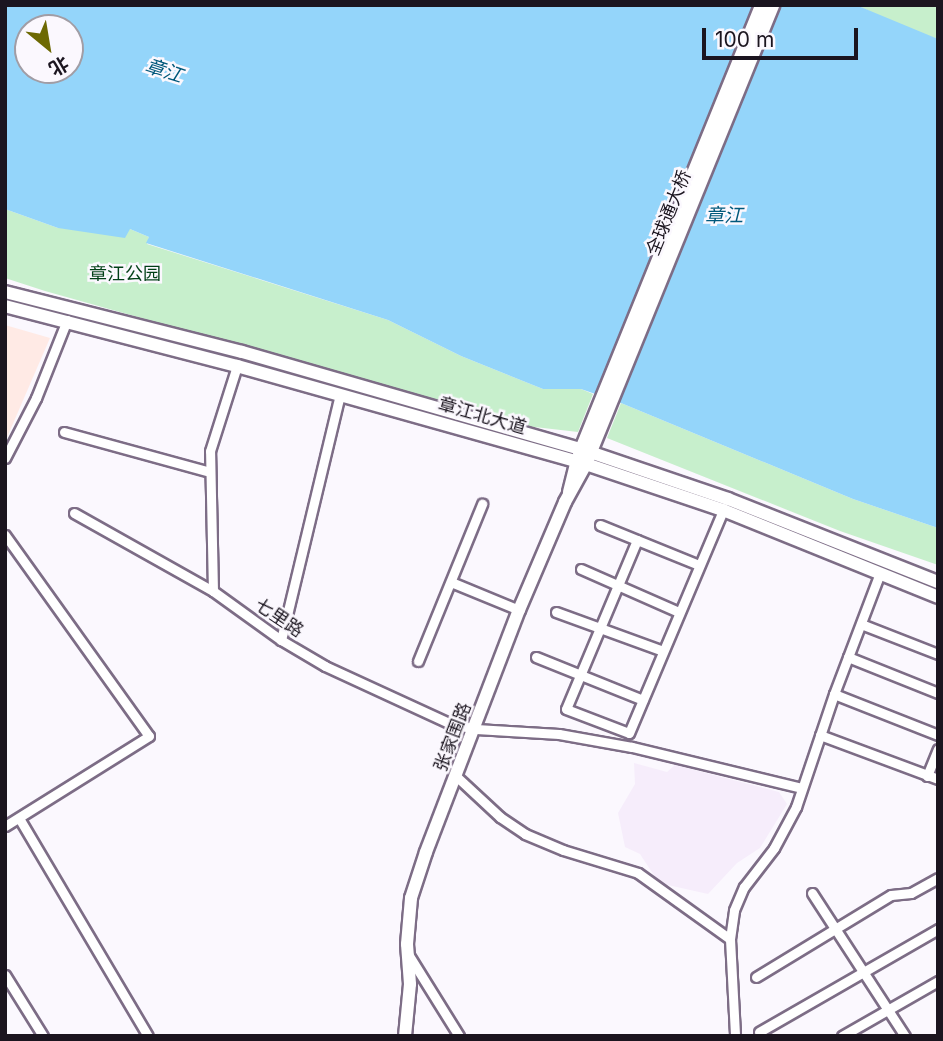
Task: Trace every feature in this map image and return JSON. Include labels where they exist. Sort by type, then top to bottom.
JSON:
[{"type":"main road","name":"全球通大桥","points":[[593,432],[761,5]]},
{"type":"main road","name":"全球通大桥","points":[[593,432],[773,5]]},
{"type":"main road","name":"章江北大道","points":[[5,292],[242,352],[728,499],[938,582]]},
{"type":"main road","name":"章江北大道","points":[[5,306],[583,456],[938,597]]},
{"type":"main road","name":"张家围路","points":[[405,1036],[410,984],[407,953],[411,898],[426,852],[520,610],[593,432]]},
{"type":"street","points":[[5,458],[36,398],[67,320]]},
{"type":"street","points":[[213,591],[210,451],[237,366]]},
{"type":"street","points":[[281,640],[340,395]]},
{"type":"street","points":[[64,432],[210,472]]},
{"type":"street","points":[[418,662],[482,504]]},
{"type":"street","points":[[637,540],[566,709],[629,733],[723,510]]},
{"type":"street","name":"七里路","points":[[74,513],[213,591],[281,640],[335,672],[451,724],[476,729],[559,734],[632,747],[801,788]]},
{"type":"street","points":[[600,525],[699,565]]},
{"type":"street","points":[[5,535],[149,736],[5,826]]},
{"type":"street","points":[[581,569],[679,612]]},
{"type":"street","points":[[734,1036],[730,939],[734,910],[744,887],[787,828],[880,573]]},
{"type":"street","points":[[451,582],[520,610]]},
{"type":"street","points":[[555,612],[663,652]]},
{"type":"street","points":[[861,624],[938,654]]},
{"type":"street","points":[[536,657],[642,700]]},
{"type":"street","points":[[848,657],[938,693]]},
{"type":"street","points":[[834,694],[938,735]]},
{"type":"street","points":[[820,735],[938,779]]},
{"type":"street","points":[[927,776],[938,749]]},
{"type":"street","points":[[457,776],[499,817],[525,834],[563,850],[638,873],[730,939]]},
{"type":"street","points":[[19,818],[148,1036]]},
{"type":"street","points":[[756,977],[891,895],[911,894],[938,877]]},
{"type":"street","points":[[812,893],[905,1036]]},
{"type":"street","points":[[759,1032],[938,929]]},
{"type":"street","points":[[407,953],[459,1036]]},
{"type":"street","points":[[5,975],[43,1036]]},
{"type":"street","points":[[842,1036],[938,981]]},
{"type":"shaded area","points":[[5,325],[50,338],[5,442]]},
{"type":"shaded area","points":[[634,763],[667,772],[675,765],[779,792],[787,804],[760,848],[737,863],[708,894],[659,883],[640,854],[625,847],[618,813],[635,784]]},
{"type":"green space","points":[[856,5],[938,5],[938,39],[913,31]]},
{"type":"green space","name":"章江公园","points":[[5,209],[58,228],[130,229],[149,237],[147,244],[388,320],[461,356],[543,389],[581,389],[593,394],[578,432],[526,426],[45,291],[5,278]]},
{"type":"green space","points":[[621,403],[853,499],[938,528],[938,565],[840,531],[607,438]]},
{"type":"water","name":"章江","points":[[5,5],[856,5],[938,39],[938,528],[853,499],[621,403],[581,389],[543,389],[461,356],[388,320],[146,243],[149,237],[130,229],[125,238],[58,228],[5,209]]}]
